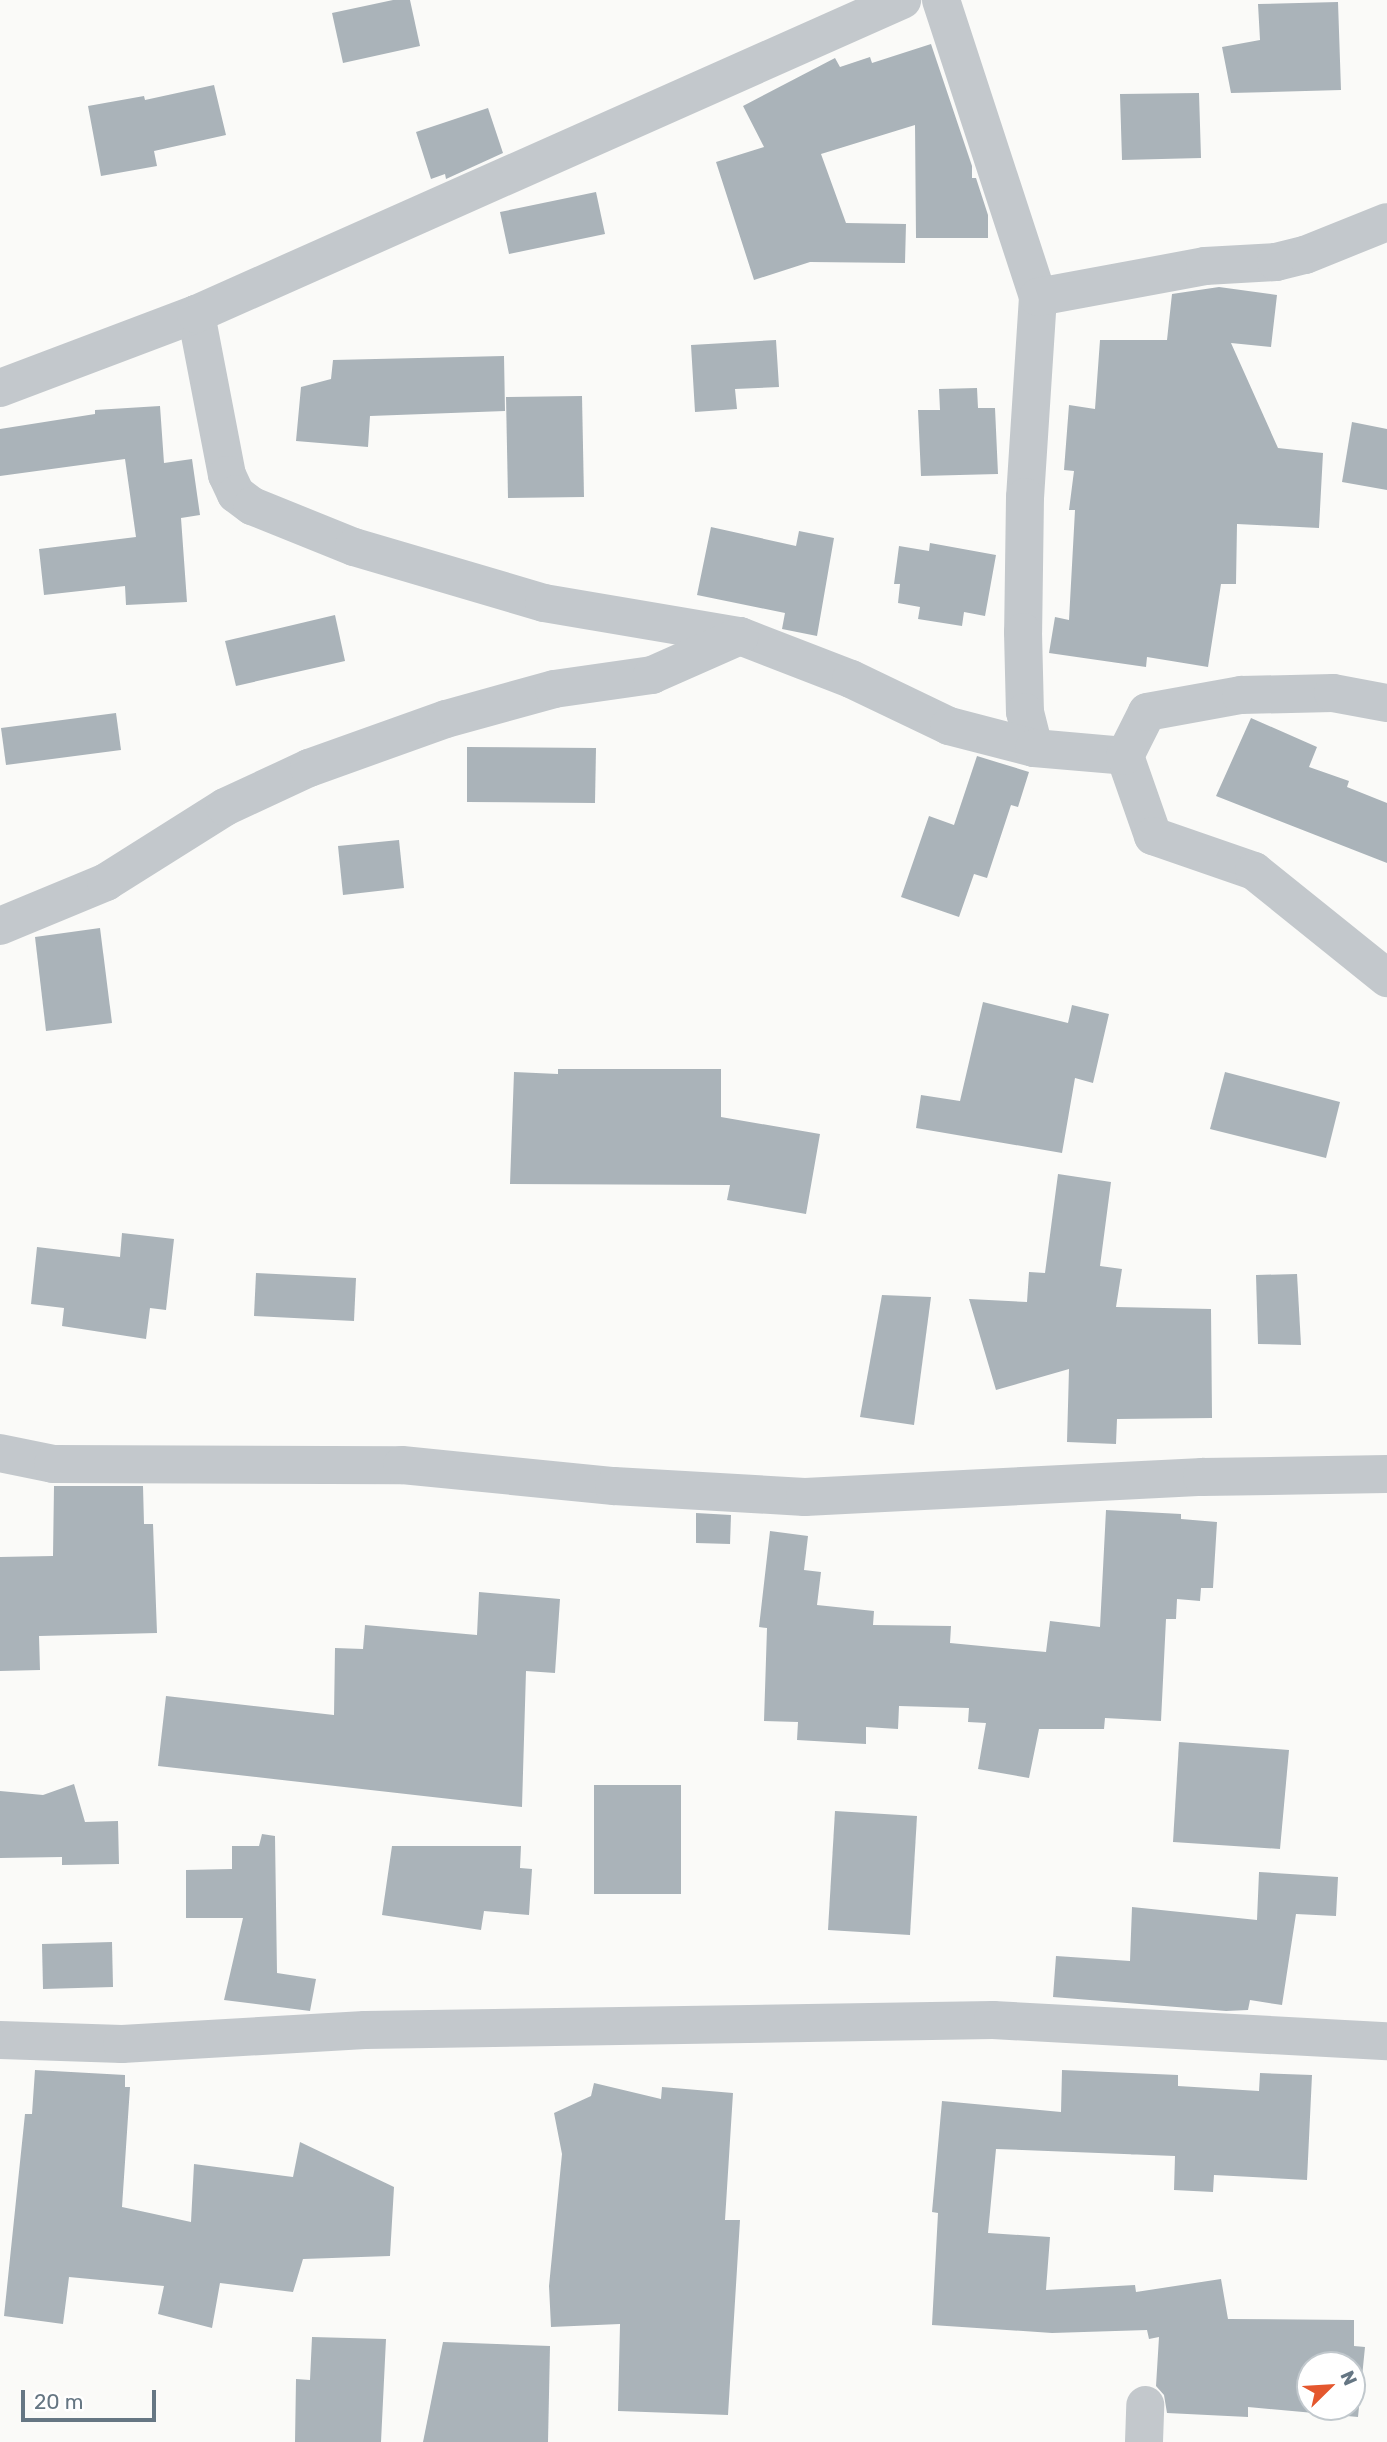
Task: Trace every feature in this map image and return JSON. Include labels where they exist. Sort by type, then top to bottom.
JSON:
[{"type":"street","points":[[0,388],[196,314],[902,0]]},
{"type":"street","points":[[941,0],[1038,297],[1025,497],[1023,632],[1025,712],[1034,748]]},
{"type":"street","points":[[1038,297],[1205,266],[1276,262],[1305,255],[1387,222]]},
{"type":"street","points":[[196,314],[227,475],[236,494],[252,506],[354,547],[544,603],[740,636],[851,679],[949,726],[1034,748],[1125,757]]},
{"type":"street","points":[[0,926],[106,882],[225,807],[309,768],[494,706],[582,683],[652,675],[740,636]]},
{"type":"street","points":[[1387,703],[1333,693],[1241,695],[1147,712],[1125,757],[1153,836],[1254,871],[1387,978]]},
{"type":"street","points":[[0,1452],[53,1464],[402,1465],[614,1486],[805,1497],[1005,1490],[1202,1477],[1387,1474]]},
{"type":"street","points":[[0,2040],[122,2044],[365,2030],[993,2020],[1387,2041]]},
{"type":"street","points":[[1144,2404],[1144,2442]]},
{"type":"building","points":[[393,0],[410,0],[420,46],[343,63],[332,13]]},
{"type":"building","points":[[1338,2],[1341,90],[1231,93],[1222,47],[1260,40],[1258,4]]},
{"type":"building","points":[[931,44],[972,166],[972,178],[976,178],[988,215],[988,238],[916,238],[915,125],[821,154],[846,223],[906,224],[905,263],[810,262],[754,280],[716,162],[764,147],[743,106],[835,58],[840,67],[870,57],[872,63]]},
{"type":"building","points":[[214,85],[226,135],[154,151],[157,166],[101,176],[88,106],[144,96],[145,100]]},
{"type":"building","points":[[1199,93],[1201,158],[1122,160],[1120,94]]},
{"type":"building","points":[[488,108],[503,153],[446,179],[445,174],[431,179],[416,132]]},
{"type":"building","points":[[596,192],[605,234],[509,254],[500,212]]},
{"type":"building","points":[[1219,287],[1277,295],[1271,347],[1231,343],[1278,448],[1323,453],[1319,528],[1237,524],[1236,584],[1221,584],[1208,667],[1147,657],[1146,667],[1049,653],[1055,617],[1069,620],[1075,510],[1069,510],[1074,471],[1064,470],[1069,405],[1095,409],[1100,340],[1167,340],[1172,294]]},
{"type":"building","points":[[776,340],[779,387],[735,389],[737,409],[695,412],[691,345]]},
{"type":"building","points":[[504,356],[505,411],[370,416],[368,447],[296,441],[301,387],[331,379],[333,360]]},
{"type":"building","points":[[977,388],[978,408],[995,408],[998,474],[921,476],[918,410],[940,410],[939,389]]},
{"type":"building","points":[[582,396],[584,497],[508,498],[506,397]]},
{"type":"building","points":[[160,406],[164,463],[192,459],[200,515],[181,518],[187,602],[126,605],[125,586],[44,595],[39,549],[136,537],[125,459],[0,476],[0,429],[95,414],[95,410]]},
{"type":"building","points":[[1352,422],[1387,429],[1387,490],[1342,482]]},
{"type":"building","points":[[711,527],[796,546],[799,531],[834,538],[817,636],[782,629],[785,613],[697,595]]},
{"type":"building","points":[[930,543],[996,555],[985,616],[964,612],[962,626],[918,619],[920,607],[898,603],[900,584],[894,584],[899,546],[929,551]]},
{"type":"building","points":[[335,615],[345,661],[236,686],[225,641]]},
{"type":"building","points":[[116,713],[121,750],[6,765],[1,728]]},
{"type":"building","points":[[1251,718],[1317,747],[1309,767],[1349,781],[1347,787],[1387,803],[1387,863],[1216,796]]},
{"type":"building","points":[[467,747],[596,748],[595,803],[467,802]]},
{"type":"building","points":[[977,756],[1029,772],[1018,807],[1011,805],[987,878],[974,874],[959,917],[901,897],[929,816],[954,825]]},
{"type":"building","points":[[399,840],[404,888],[343,895],[338,846]]},
{"type":"building","points":[[100,928],[112,1023],[46,1031],[35,937]]},
{"type":"building","points":[[983,1002],[1068,1023],[1072,1005],[1109,1014],[1093,1083],[1075,1078],[1062,1153],[916,1128],[921,1095],[960,1101]]},
{"type":"building","points":[[558,1069],[721,1069],[721,1117],[820,1134],[806,1214],[727,1200],[730,1185],[510,1184],[514,1072],[558,1074]]},
{"type":"building","points":[[1225,1072],[1340,1102],[1326,1158],[1210,1129]]},
{"type":"building","points":[[1058,1174],[1111,1182],[1100,1266],[1122,1269],[1116,1307],[1211,1309],[1212,1418],[1117,1419],[1116,1444],[1067,1442],[1069,1369],[996,1390],[969,1299],[1027,1302],[1029,1272],[1045,1273]]},
{"type":"building","points":[[122,1233],[174,1239],[166,1310],[150,1308],[146,1339],[62,1326],[64,1308],[31,1304],[37,1247],[120,1257]]},
{"type":"building","points":[[256,1273],[356,1278],[354,1321],[254,1316]]},
{"type":"building","points":[[1297,1274],[1301,1345],[1258,1344],[1256,1275]]},
{"type":"building","points":[[882,1295],[931,1297],[914,1425],[860,1417]]},
{"type":"building","points":[[54,1486],[143,1486],[144,1524],[153,1524],[157,1633],[39,1636],[40,1670],[0,1671],[0,1557],[53,1556]]},
{"type":"building","points":[[1106,1510],[1181,1514],[1181,1519],[1217,1522],[1213,1588],[1201,1588],[1200,1601],[1177,1599],[1176,1619],[1166,1619],[1161,1721],[1105,1718],[1104,1729],[1039,1729],[1029,1778],[978,1769],[986,1723],[968,1722],[969,1708],[899,1706],[898,1729],[866,1727],[866,1744],[797,1740],[798,1722],[764,1721],[767,1628],[759,1627],[770,1531],[808,1536],[804,1570],[821,1572],[817,1605],[874,1611],[873,1625],[951,1626],[950,1643],[1046,1652],[1050,1621],[1100,1627]]},
{"type":"building","points":[[696,1513],[731,1515],[730,1544],[696,1543]]},
{"type":"building","points":[[479,1592],[560,1599],[555,1673],[526,1671],[522,1807],[158,1766],[166,1696],[334,1715],[335,1648],[363,1649],[365,1625],[477,1635]]},
{"type":"building","points":[[1179,1742],[1289,1750],[1280,1849],[1173,1842]]},
{"type":"building","points":[[74,1784],[85,1822],[118,1821],[119,1864],[62,1865],[62,1857],[0,1858],[0,1791],[43,1795]]},
{"type":"building","points":[[594,1785],[681,1785],[681,1894],[594,1894]]},
{"type":"building","points":[[835,1811],[917,1816],[910,1935],[828,1930]]},
{"type":"building","points":[[262,1834],[275,1836],[277,1973],[316,1979],[310,2011],[224,2000],[243,1918],[186,1918],[186,1870],[232,1869],[232,1846],[259,1846]]},
{"type":"building","points":[[392,1846],[521,1846],[520,1868],[532,1869],[529,1915],[484,1911],[481,1930],[382,1915]]},
{"type":"building","points":[[1259,1872],[1338,1877],[1336,1916],[1296,1914],[1282,2005],[1250,2000],[1248,2010],[1226,2011],[1053,1997],[1056,1956],[1130,1961],[1132,1907],[1257,1920]]},
{"type":"building","points":[[112,1942],[113,1987],[43,1989],[42,1944]]},
{"type":"building","points":[[35,2070],[125,2075],[125,2087],[130,2087],[122,2207],[191,2222],[194,2164],[293,2177],[300,2142],[394,2187],[390,2256],[303,2259],[293,2292],[220,2283],[212,2328],[158,2314],[164,2286],[69,2277],[63,2324],[4,2316],[25,2114],[32,2114]]},
{"type":"building","points":[[1062,2070],[1178,2075],[1178,2086],[1259,2091],[1260,2073],[1312,2075],[1307,2180],[1214,2175],[1213,2192],[1174,2190],[1175,2156],[996,2149],[988,2233],[1050,2237],[1046,2290],[1135,2285],[1136,2292],[1221,2279],[1228,2319],[1354,2320],[1354,2346],[1365,2347],[1365,2351],[1296,2351],[1296,2411],[1248,2407],[1248,2417],[1167,2413],[1164,2395],[1156,2386],[1159,2337],[1149,2339],[1147,2330],[1052,2333],[932,2325],[938,2213],[932,2212],[942,2101],[1061,2112]]},
{"type":"building","points":[[594,2083],[661,2099],[662,2087],[733,2093],[725,2220],[740,2220],[728,2415],[618,2411],[620,2324],[551,2327],[549,2286],[562,2154],[554,2113],[591,2096]]},
{"type":"building","points":[[312,2337],[386,2339],[381,2442],[295,2442],[296,2379],[310,2380]]},
{"type":"building","points":[[443,2342],[550,2346],[548,2442],[423,2442]]}]
